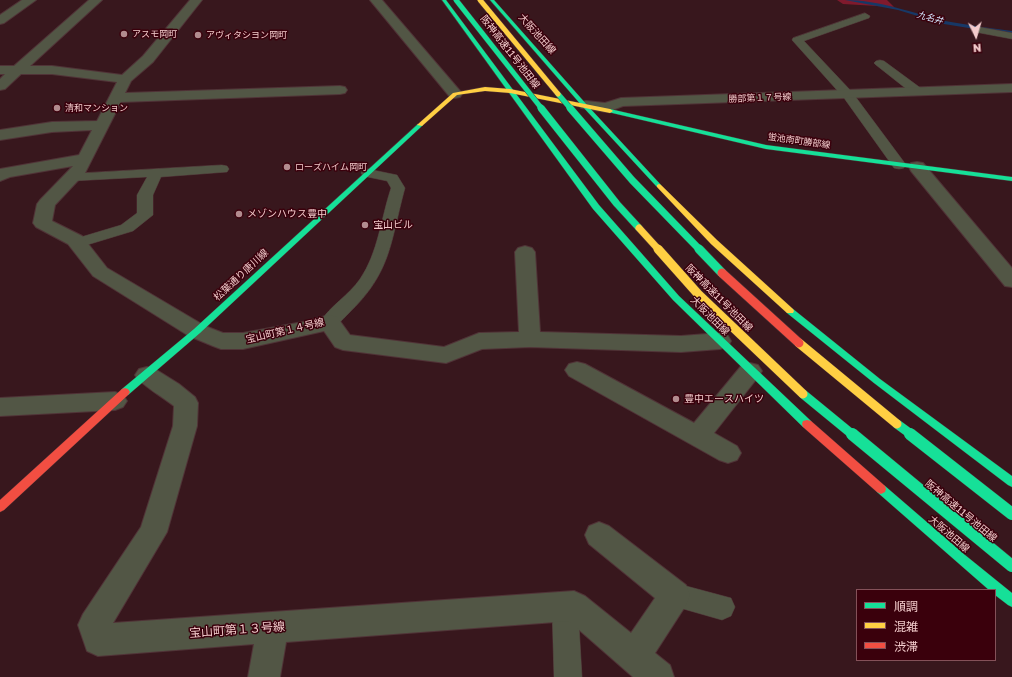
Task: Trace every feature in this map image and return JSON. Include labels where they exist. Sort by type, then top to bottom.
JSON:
[{"type":"main road","name":"大阪池田線","points":[[444,0],[596,207],[676,298],[788,407],[931,533],[1012,601]]},
{"type":"main road","name":"阪神高速11号池田線","points":[[456,0],[617,204],[698,294],[810,400],[1012,566]]},
{"type":"main road","name":"阪神高速11号池田線","points":[[480,0],[647,197],[730,281],[844,382],[1012,514]]},
{"type":"main road","name":"大阪池田線","points":[[492,0],[665,194],[749,274],[865,372],[1012,482]]},
{"type":"main road","points":[[455,94],[485,89],[510,91]]},
{"type":"main road","name":"勝部第１７号線","points":[[510,91],[586,106]]},
{"type":"main road","name":"松葉通り唐川線","points":[[0,507],[115,401],[197,331],[455,94]]},
{"type":"main road","name":"蛍池南町勝部線","points":[[586,106],[766,147],[1012,179]]},
{"type":"street","points":[[0,20],[30,0]]},
{"type":"street","points":[[0,86],[96,0]]},
{"type":"street","points":[[72,178],[85,159],[100,132],[101,125],[125,79],[148,59],[196,0]]},
{"type":"street","points":[[376,0],[455,94]]},
{"type":"street","points":[[0,70],[52,70],[125,79]]},
{"type":"street","name":"勝部第１７号線","points":[[586,106],[607,108],[622,102],[1012,88]]},
{"type":"street","points":[[115,98],[291,96],[340,90]]},
{"type":"street","points":[[0,134],[52,127],[101,125]]},
{"type":"street","points":[[0,176],[5,173],[85,159]]},
{"type":"street","points":[[917,167],[1012,281]]},
{"type":"street","name":"宝山町第１４号線","points":[[72,178],[46,204],[42,223],[75,240],[100,272],[197,331],[221,341],[243,341],[308,328],[329,322]]},
{"type":"street","points":[[525,252],[530,339]]},
{"type":"street","points":[[329,322],[343,342],[446,356],[479,341],[530,339],[681,344],[720,341]]},
{"type":"street","points":[[577,370],[728,453]]},
{"type":"street","points":[[698,436],[750,371]]},
{"type":"street","name":"宝山町第１３号線","points":[[147,375],[171,390],[186,402],[185,426],[153,532],[94,625],[98,640],[574,606],[658,677]]},
{"type":"street","points":[[0,407],[115,401]]},
{"type":"street","points":[[599,535],[675,595],[634,656]]},
{"type":"street","points":[[264,677],[273,628]]},
{"type":"lane","points":[[865,16],[796,40],[848,95],[899,165]]},
{"type":"lane","points":[[979,30],[1012,36]]},
{"type":"lane","points":[[880,63],[918,92]]},
{"type":"lane","points":[[72,178],[222,169]]},
{"type":"lane","points":[[77,243],[127,228],[145,215],[145,195],[156,173]]},
{"type":"lane","name":"宝山町第１４号線","points":[[329,322],[366,284],[373,273],[386,237],[390,211],[398,188],[392,178],[368,173]]},
{"type":"lane","points":[[675,595],[722,607]]},
{"type":"lane","points":[[565,607],[568,677]]},
{"type":"shaded area","points":[[837,0],[887,0],[894,7],[843,4]]},
{"type":"waterway","name":"九名井","points":[[848,0],[899,9],[944,22],[1012,33]]},
{"type":"traffic: fast","points":[[444,0],[596,207],[676,298],[807,424]]},
{"type":"traffic: fast","points":[[456,0],[617,204],[639,228]]},
{"type":"traffic: fast","points":[[492,0],[585,106],[659,186]]},
{"type":"traffic: fast","points":[[558,94],[632,180],[722,273]]},
{"type":"traffic: fast","points":[[610,111],[766,147],[1012,179]]},
{"type":"traffic: fast","points":[[125,392],[197,331],[420,125]]},
{"type":"traffic: fast","points":[[790,311],[877,381],[1012,482]]},
{"type":"traffic: fast","points":[[803,394],[1012,566]]},
{"type":"traffic: fast","points":[[897,424],[1012,514]]},
{"type":"traffic: fast","points":[[881,489],[961,559],[1012,601]]},
{"type":"traffic: slow","points":[[480,0],[558,94]]},
{"type":"traffic: slow","points":[[420,125],[455,94],[485,89],[510,91],[610,111]]},
{"type":"traffic: slow","points":[[659,186],[714,242],[790,311]]},
{"type":"traffic: slow","points":[[639,228],[698,294],[803,394]]},
{"type":"traffic: slow","points":[[799,343],[897,424]]},
{"type":"traffic: jam","points":[[722,273],[799,343]]},
{"type":"traffic: jam","points":[[0,507],[125,392]]},
{"type":"traffic: jam","points":[[807,424],[881,489]]},
{"type":"place","name":"アスモ岡町","points":[[124,34]]},
{"type":"place","name":"アヴィタシヨン岡町","points":[[198,35]]},
{"type":"place","name":"清和マンション","points":[[57,108]]},
{"type":"place","name":"ローズハイム岡町","points":[[287,167]]},
{"type":"place","name":"メゾンハウス豊中","points":[[239,214]]},
{"type":"place","name":"宝山ビル","points":[[365,225]]},
{"type":"place","name":"豊中エースハイツ","points":[[676,399]]}]
